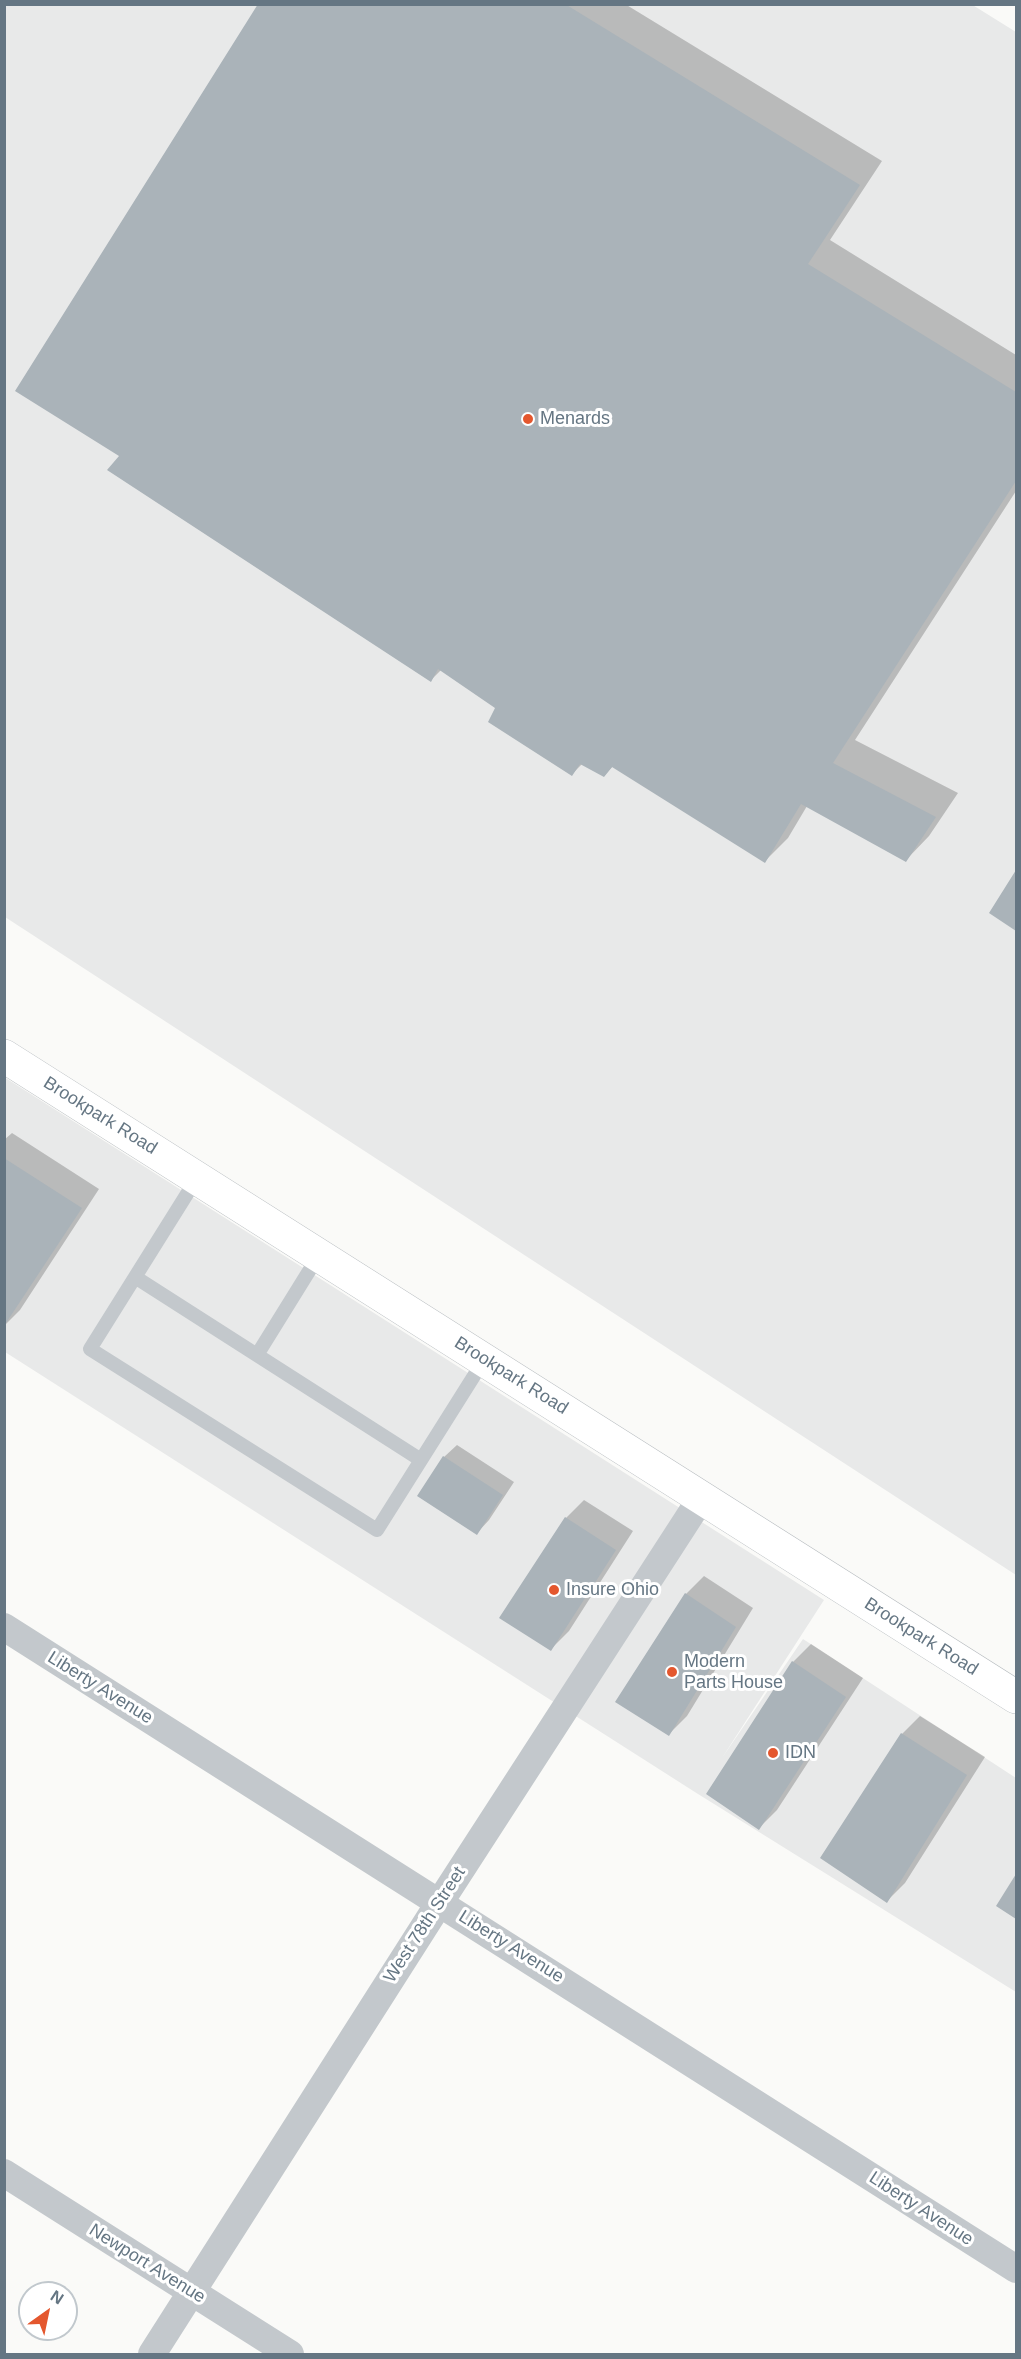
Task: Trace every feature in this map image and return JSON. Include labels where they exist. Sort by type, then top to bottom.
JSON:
[{"type":"main road","name":"Brookpark Road","points":[[4,1056],[1017,1697]]},
{"type":"street","name":"West 78th Street","points":[[152,2355],[190,2291],[702,1497]]},
{"type":"street","name":"Liberty Avenue","points":[[4,1628],[1017,2269]]},
{"type":"street","name":"Newport Avenue","points":[[4,2173],[290,2355]]},
{"type":"lane","points":[[197,1178],[90,1349],[377,1530],[485,1360]]},
{"type":"lane","points":[[256,1355],[319,1255]]},
{"type":"lane","points":[[135,1277],[421,1460]]},
{"type":"shaded area","points":[[971,4],[1016,32],[1016,1575],[5,917],[4,5]]},
{"type":"shaded area","points":[[4,1077],[824,1600],[722,1758],[803,1639],[1016,1778],[1016,1992],[698,1794],[5,1352]]},
{"type":"building","points":[[258,4],[565,4],[860,185],[808,264],[1016,392],[1016,481],[833,763],[936,817],[906,862],[801,804],[765,863],[612,767],[604,777],[580,764],[572,776],[488,722],[495,708],[438,669],[431,682],[107,470],[119,456],[15,391]]},
{"type":"building","points":[[1016,870],[1016,931],[989,913]]},
{"type":"building","points":[[4,1158],[82,1208],[4,1326]]},
{"type":"building","points":[[443,1456],[503,1495],[477,1535],[417,1496]]},
{"type":"building","points":[[565,1517],[616,1550],[551,1651],[499,1618]]},
{"type":"building","points":[[685,1593],[736,1627],[669,1736],[615,1702]]},
{"type":"building","points":[[792,1661],[846,1697],[759,1830],[706,1794]]},
{"type":"building","points":[[901,1733],[967,1775],[887,1903],[820,1858]]},
{"type":"building","points":[[1016,1874],[1016,1919],[996,1906]]},
{"type":"place","name":"Menards","points":[[528,419]]},
{"type":"place","name":"Insure Ohio","points":[[554,1590]]},
{"type":"place","name":"Modern Parts House","points":[[672,1672]]},
{"type":"place","name":"IDN","points":[[773,1753]]}]
